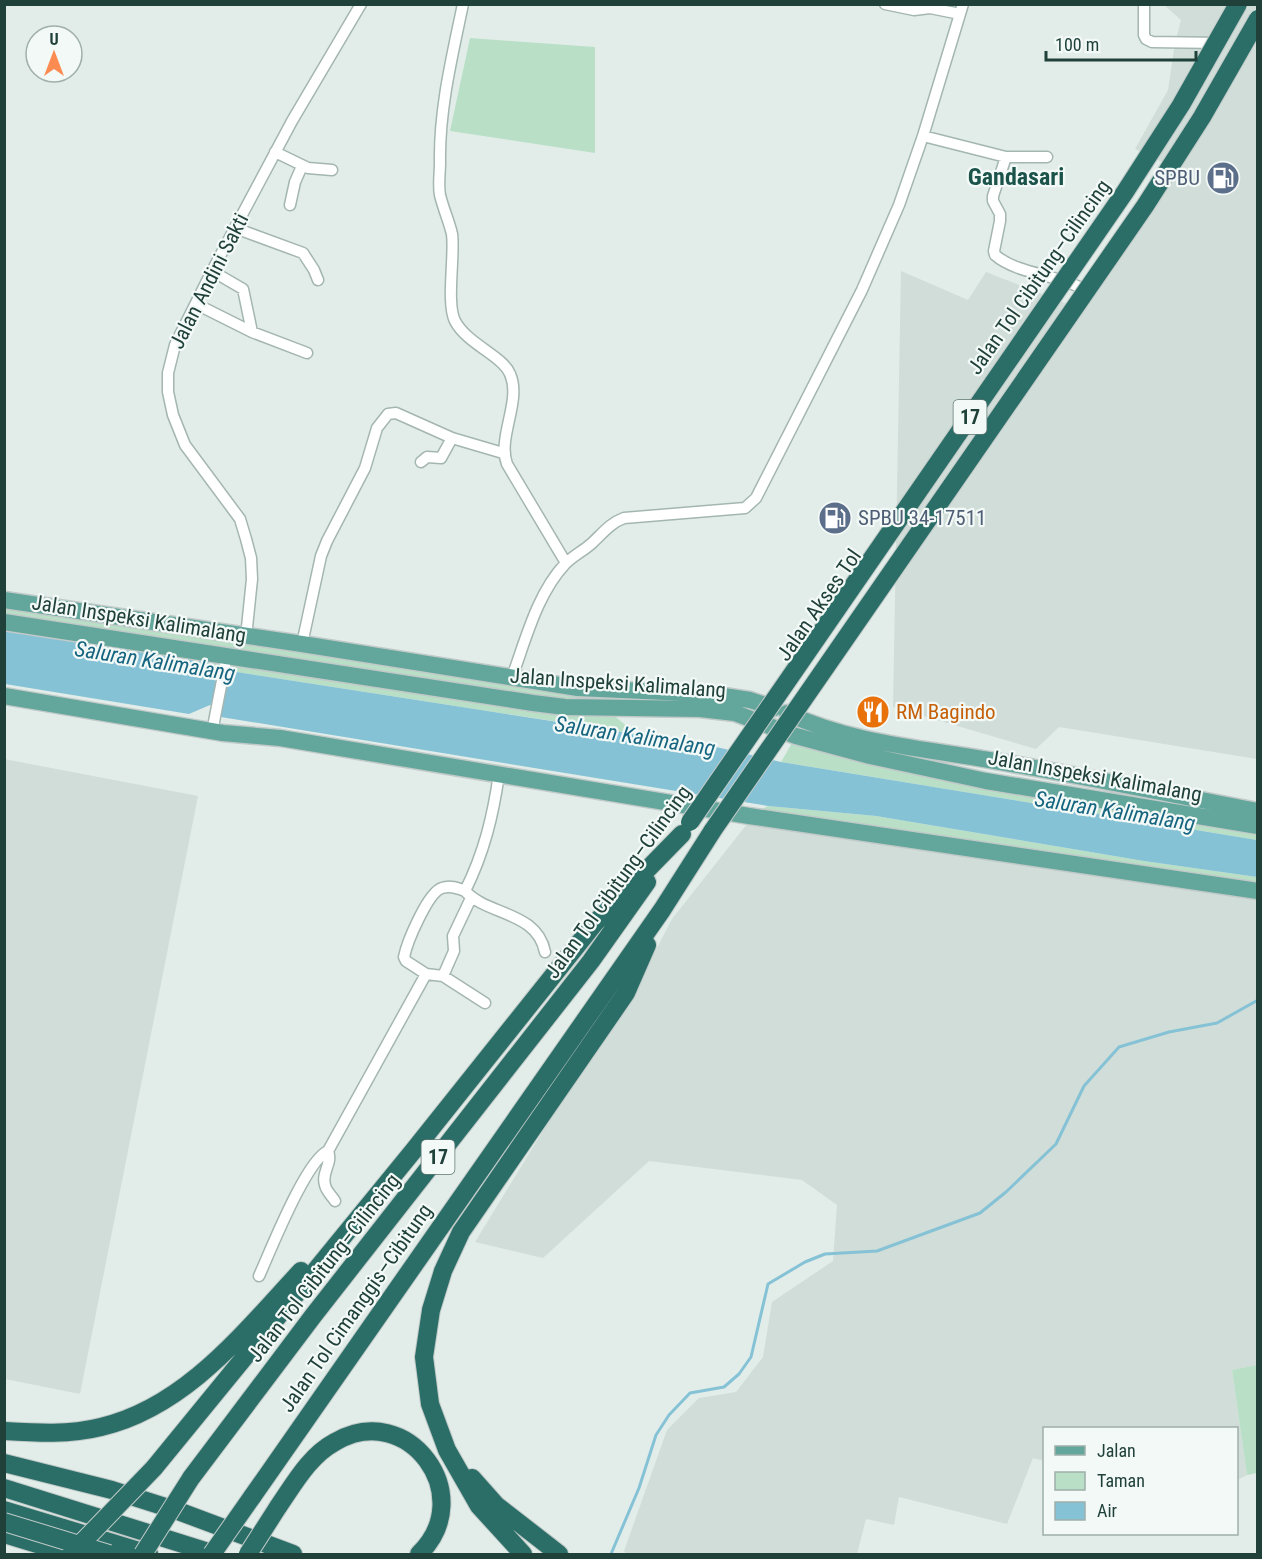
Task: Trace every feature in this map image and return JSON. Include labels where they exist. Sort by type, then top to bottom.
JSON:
[{"type":"highway","name":"Jalan Tol Cibitung–Cilincing","points":[[143,1554],[191,1478],[313,1316],[591,960],[686,828],[1125,192],[1181,105],[1238,4]]},
{"type":"highway","name":"17","points":[[662,910],[713,830],[1145,206],[1254,30]]},
{"type":"highway","points":[[4,1534],[71,1554],[154,1468],[414,1150],[595,923],[686,828]]},
{"type":"highway","points":[[523,1554],[479,1506],[447,1450],[430,1404],[424,1357],[431,1310],[443,1271],[461,1232],[626,993],[662,910]]},
{"type":"highway","name":"Jalan Tol Cimanggis–Cibitung","points":[[213,1554],[662,910]]},
{"type":"highway","points":[[4,1431],[71,1432],[102,1427],[130,1418],[179,1392],[240,1337],[414,1150]]},
{"type":"highway","points":[[248,1554],[308,1465],[334,1442],[361,1432],[389,1434],[402,1439],[423,1454],[437,1476],[440,1490],[439,1519],[426,1548],[419,1554]]},
{"type":"highway","points":[[447,1450],[496,1505],[554,1550]]},
{"type":"highway","points":[[4,1463],[112,1490],[178,1511],[293,1554]]},
{"type":"highway","points":[[4,1488],[213,1554]]},
{"type":"highway","points":[[4,1510],[148,1554]]},
{"type":"highway","points":[[4,1522],[109,1554]]},
{"type":"highway","points":[[4,1544],[38,1554]]},
{"type":"main road","name":"Jalan Akses Tol","points":[[1194,108],[1243,4]]},
{"type":"main road","name":"Jalan Akses Tol","points":[[715,805],[1194,108],[1254,30],[1257,10]]},
{"type":"main road","name":"Jalan Inspeksi Kalimalang","points":[[4,600],[604,690],[710,694],[750,700],[781,710],[826,730],[855,738],[990,760],[1257,811]]},
{"type":"main road","name":"Jalan Inspeksi Kalimalang","points":[[4,622],[226,660],[533,703],[657,707],[735,713],[765,733],[817,742],[986,781],[1257,826]]},
{"type":"main road","points":[[604,690],[604,707]]},
{"type":"main road","points":[[4,696],[212,732],[280,738],[1257,891]]},
{"type":"main road","points":[[1107,801],[1111,784]]},
{"type":"street","name":"Jalan Andini Sakti","points":[[246,637],[252,579],[251,558],[246,539],[240,519],[185,445],[173,415],[168,392],[168,373],[175,345],[212,271],[275,152],[361,4]]},
{"type":"street","points":[[463,4],[444,94],[439,144],[440,193],[452,234],[454,318],[468,337],[506,365],[513,383],[504,453],[507,464],[566,563]]},
{"type":"street","points":[[512,677],[539,604],[549,585],[566,563],[592,543],[613,522],[624,518],[746,508],[756,498],[862,290],[899,205],[923,136],[961,9],[914,10],[885,4]]},
{"type":"street","points":[[1144,4],[1146,39],[1152,42],[1223,44]]},
{"type":"street","points":[[923,136],[1006,157],[1047,157]]},
{"type":"street","points":[[275,152],[302,166],[332,170]]},
{"type":"street","points":[[1006,157],[993,196],[1000,214],[995,255],[1002,260],[1044,276],[1075,284]]},
{"type":"street","points":[[290,205],[295,182],[302,166]]},
{"type":"street","points":[[235,228],[303,253],[318,280]]},
{"type":"street","points":[[212,271],[243,289],[252,332]]},
{"type":"street","points":[[196,304],[252,332],[308,353]]},
{"type":"street","points":[[302,644],[321,556],[365,468],[373,439],[385,416],[396,413],[452,438],[504,453]]},
{"type":"street","points":[[422,462],[427,457],[441,458],[452,438]]},
{"type":"street","points":[[212,732],[226,660]]},
{"type":"street","points":[[443,976],[454,951],[453,936],[488,834],[499,774]]},
{"type":"street","points":[[485,1003],[443,976],[426,974],[406,961],[404,957],[433,894],[441,888],[456,887],[501,910],[536,931],[543,941],[545,952]]},
{"type":"street","points":[[259,1276],[298,1191],[318,1157],[328,1151],[426,974]]},
{"type":"street","points":[[328,1151],[330,1161],[325,1172],[324,1183],[335,1201]]},
{"type":"shaded area","points":[[1164,5],[1257,5],[1257,759],[1059,727],[1036,749],[893,707],[901,271],[968,300],[986,272],[1080,309],[1172,167],[1135,149],[1168,90],[1181,20]]},
{"type":"shaded area","points":[[4,759],[198,796],[80,1394],[5,1379]]},
{"type":"shaded area","points":[[751,819],[1257,894],[1258,1365],[1232,1370],[1247,1475],[1238,1480],[1238,1427],[1043,1427],[1043,1461],[1033,1458],[1007,1524],[899,1497],[894,1525],[866,1519],[857,1554],[626,1554],[624,1551],[667,1430],[699,1398],[736,1392],[763,1357],[772,1302],[833,1261],[837,1205],[802,1180],[649,1161],[543,1258],[475,1242],[571,1085],[633,994],[672,919]]},
{"type":"green space","points":[[470,38],[595,47],[595,153],[450,131]]},
{"type":"green space","points":[[5,600],[604,690],[604,707],[636,734],[224,670],[206,661],[5,631]]},
{"type":"green space","points":[[796,736],[1108,801],[1111,784],[1257,811],[1257,840],[781,762]]},
{"type":"green space","points":[[768,806],[876,816],[1144,861],[1257,877],[1257,891],[749,816]]},
{"type":"green space","points":[[1257,1365],[1257,1473],[1247,1475],[1232,1370]]},
{"type":"water","name":"Saluran Kalimalang","points":[[5,631],[206,661],[224,670],[712,746],[781,762],[1257,840],[1257,877],[1144,861],[876,816],[768,806],[221,717],[221,707],[210,705],[189,714],[5,684]]},
{"type":"waterway","points":[[611,1554],[639,1488],[656,1435],[669,1415],[690,1393],[724,1387],[739,1374],[751,1357],[768,1284],[805,1262],[825,1254],[877,1251],[980,1213],[1006,1192],[1056,1144],[1084,1086],[1119,1047],[1169,1032],[1217,1023],[1258,1000]]},
{"type":"place","name":"SPBU","points":[[1223,178]]},
{"type":"place","name":"SPBU 34-17511","points":[[835,518]]},
{"type":"place","name":"RM Bagindo","points":[[873,712]]},
{"type":"district","name":"Gandasari","points":[[1016,177]]}]
